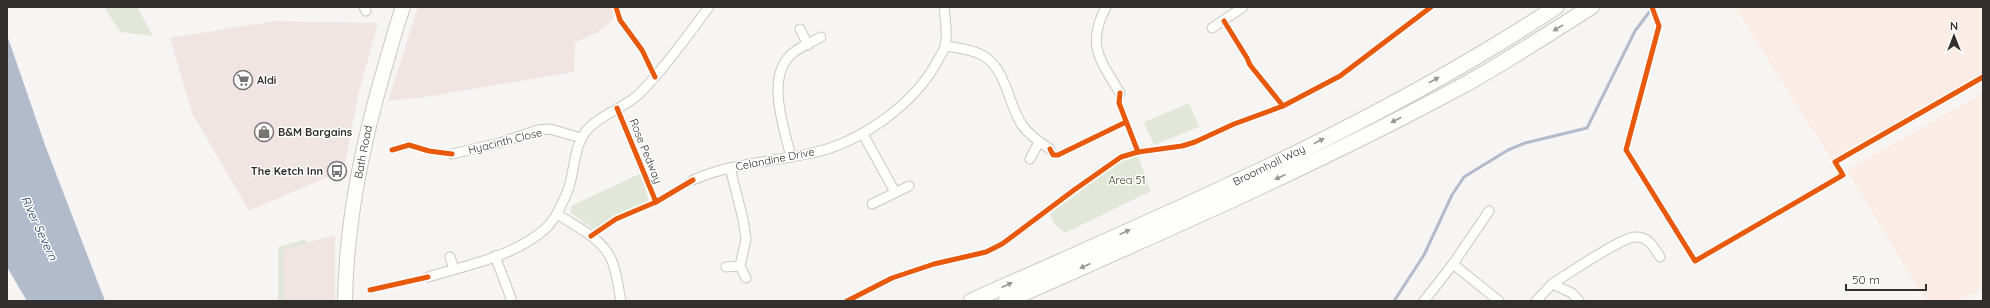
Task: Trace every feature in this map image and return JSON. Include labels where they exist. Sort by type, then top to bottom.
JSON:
[{"type":"highway","name":"Broomhall Way","points":[[971,301],[1272,165],[1364,118],[1486,52],[1556,7]]},
{"type":"highway","name":"Broomhall Way","points":[[1006,301],[1309,164],[1461,86],[1510,59],[1591,7]]},
{"type":"main road","name":"Bath Road","points":[[345,301],[346,256],[350,218],[358,175],[370,117],[403,7]]},
{"type":"street","points":[[428,277],[495,256],[520,246],[545,229],[557,214],[568,189],[581,138],[601,118],[637,95],[655,77],[709,7]]},
{"type":"street","name":"Celandine Drive","points":[[693,180],[714,170],[813,153],[863,134],[889,116],[916,91],[934,69],[945,46],[944,7]]},
{"type":"street","points":[[1106,7],[1098,26],[1095,42],[1100,59],[1120,94]]},
{"type":"street","points":[[1212,28],[1243,7]]},
{"type":"street","points":[[800,29],[808,45]]},
{"type":"street","points":[[791,157],[777,93],[780,71],[793,53],[821,37]]},
{"type":"street","points":[[945,46],[966,50],[984,56],[993,65],[1008,91],[1023,125],[1039,142],[1050,149]]},
{"type":"street","name":"Hyacinth Close","points":[[452,154],[499,143],[538,130],[550,129],[581,138]]},
{"type":"street","points":[[863,134],[896,192]]},
{"type":"street","points":[[1030,160],[1039,142]]},
{"type":"street","points":[[730,168],[743,219],[746,239],[740,266],[746,278]]},
{"type":"street","points":[[872,204],[909,186]]},
{"type":"street","points":[[1424,301],[1453,264],[1489,211]]},
{"type":"street","points":[[557,214],[591,236],[608,252],[612,260],[622,301]]},
{"type":"street","points":[[1536,301],[1552,284],[1588,261],[1635,237],[1643,238],[1652,243],[1660,257]]},
{"type":"street","points":[[495,256],[512,301]]},
{"type":"street","points":[[450,257],[454,269]]},
{"type":"street","points":[[1453,264],[1499,301]]},
{"type":"street","points":[[726,267],[740,266]]},
{"type":"street","points":[[1552,284],[1572,292],[1579,301]]},
{"type":"shaded area","points":[[418,7],[612,7],[614,19],[598,32],[575,43],[574,72],[426,97],[388,101]]},
{"type":"shaded area","points":[[1735,7],[1983,7],[1983,73],[1832,161]]},
{"type":"shaded area","points":[[275,21],[378,23],[358,96],[344,170],[249,211],[192,113],[170,38]]},
{"type":"shaded area","points":[[1983,93],[1983,288],[1958,301],[1926,301],[1847,170]]},
{"type":"shaded area","points":[[335,235],[335,301],[284,301],[282,249]]},
{"type":"green space","points":[[104,7],[137,7],[153,36],[120,32]]},
{"type":"green space","points":[[1189,103],[1199,127],[1154,145],[1144,122]]},
{"type":"green space","name":"Area 51","points":[[1138,156],[1151,191],[1065,233],[1055,225],[1050,214],[1116,164]]},
{"type":"green space","points":[[641,173],[649,202],[617,216],[595,230],[571,213],[571,206]]},
{"type":"green space","points":[[306,239],[307,243],[283,250],[284,301],[278,301],[278,247]]},
{"type":"water","name":"River Severn","points":[[7,35],[45,145],[105,301],[27,301],[7,267]]},
{"type":"waterway","points":[[1394,301],[1424,255],[1452,195],[1464,177],[1508,150],[1525,143],[1587,128],[1635,31],[1653,7]]},
{"type":"cycle path","points":[[616,7],[620,20],[642,50],[655,77]]},
{"type":"cycle path","points":[[847,301],[892,278],[934,264],[986,252],[1002,244],[1121,157],[1138,152],[1182,146],[1195,142],[1234,124],[1283,106],[1340,76],[1431,7]]},
{"type":"cycle path","points":[[1652,7],[1659,26],[1626,150],[1695,261],[1843,175],[1835,162],[1983,77]]},
{"type":"cycle path","points":[[1224,21],[1250,65],[1283,106]]},
{"type":"cycle path","points":[[1120,93],[1119,103],[1138,152]]},
{"type":"cycle path","name":"Rose Pedway","points":[[617,108],[656,202]]},
{"type":"cycle path","points":[[1050,149],[1053,155],[1058,155],[1126,122]]},
{"type":"cycle path","points":[[392,150],[409,145],[429,151],[452,154]]},
{"type":"cycle path","points":[[591,236],[616,219],[656,202],[693,180]]},
{"type":"cycle path","points":[[370,290],[428,277]]},
{"type":"place","name":"Aldi","points":[[243,80]]},
{"type":"place","name":"B&M Bargains","points":[[264,132]]},
{"type":"place","name":"The Ketch Inn","points":[[337,171]]}]
